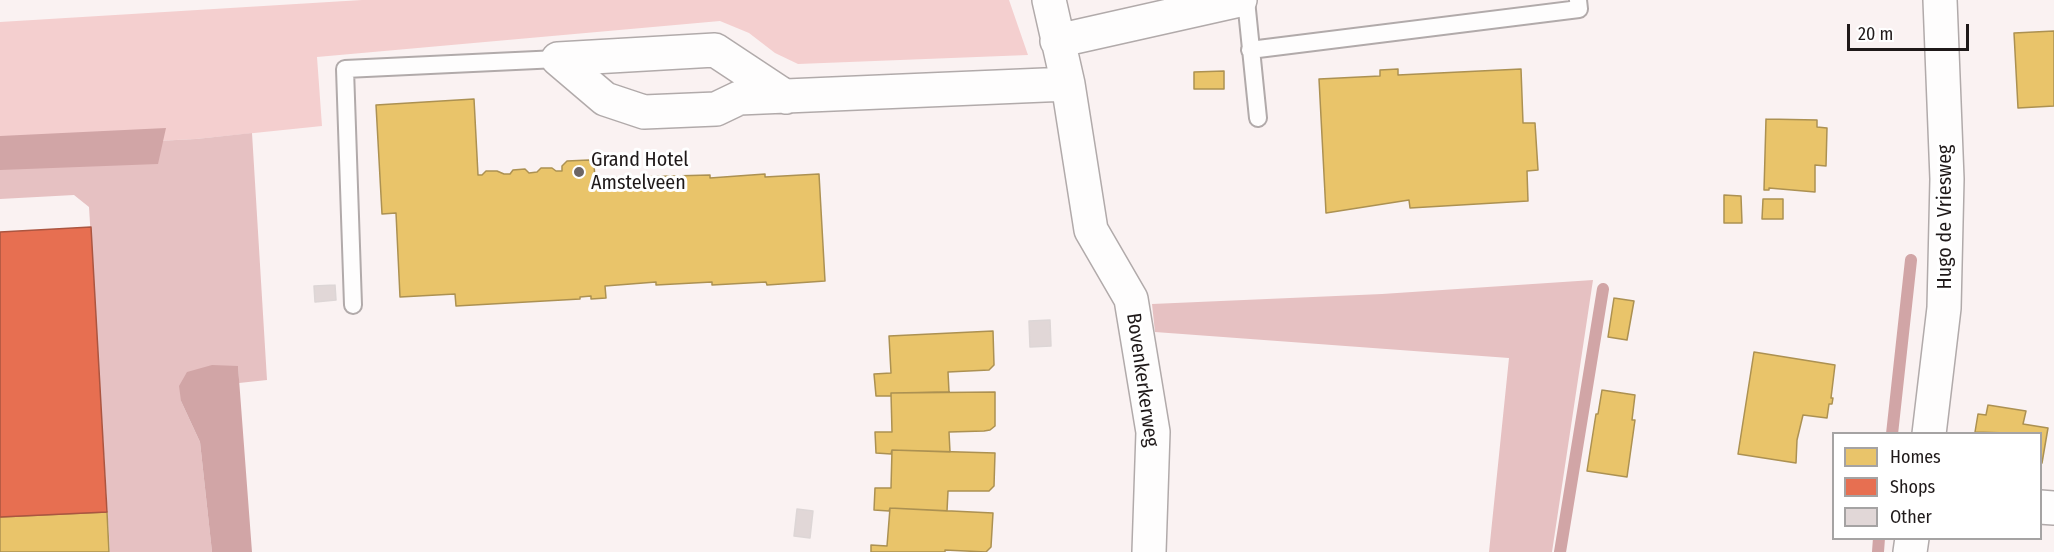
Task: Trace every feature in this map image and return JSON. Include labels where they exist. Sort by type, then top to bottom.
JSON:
[{"type":"street","name":"Bovenkerkerweg","points":[[1049,0],[1068,84],[1091,230],[1131,299],[1153,432],[1149,552]]},
{"type":"street","points":[[1057,41],[1240,0]]},
{"type":"street","name":"Hugo de Vriesweg","points":[[1929,432],[1944,297],[1947,179],[1940,0]]},
{"type":"street","points":[[558,59],[716,50],[786,97]]},
{"type":"street","points":[[558,59],[605,99],[644,112],[716,109],[739,98],[1068,84]]},
{"type":"lane","points":[[1246,0],[1258,118]]},
{"type":"lane","points":[[1250,50],[1579,9],[1578,0]]},
{"type":"lane","points":[[353,305],[345,69],[558,59]]},
{"type":"shaded area","points":[[362,0],[1009,0],[1028,55],[798,64],[775,53],[749,33],[720,21],[317,57],[322,126],[196,139],[0,149],[0,22]]},
{"type":"shaded area","points":[[166,128],[158,164],[0,170],[0,136]]},
{"type":"shaded area","points":[[252,133],[267,380],[239,383],[238,366],[181,401],[200,442],[212,552],[110,552],[89,207],[74,195],[0,199],[0,149],[196,139]]},
{"type":"shaded area","points":[[1593,280],[1552,552],[1489,552],[1509,358],[1155,332],[1152,304],[1382,294]]},
{"type":"shaded area","points":[[212,365],[238,366],[252,552],[212,552],[200,442],[181,401],[179,386],[187,372]]},
{"type":"building: Homes","points":[[2054,31],[2054,106],[2018,108],[2014,33]]},
{"type":"building: Homes","points":[[1398,69],[1398,75],[1521,69],[1523,123],[1535,123],[1538,170],[1527,171],[1528,201],[1410,208],[1409,200],[1326,213],[1319,79],[1380,76],[1380,70]]},
{"type":"building: Homes","points":[[1224,71],[1224,89],[1194,89],[1194,72]]},
{"type":"building: Homes","points":[[474,99],[478,175],[486,171],[510,174],[513,170],[525,169],[529,173],[537,172],[541,168],[562,171],[562,166],[567,161],[589,160],[594,165],[595,178],[710,175],[710,178],[765,174],[765,177],[819,174],[825,281],[767,285],[766,282],[712,285],[712,282],[656,285],[656,282],[605,286],[606,298],[591,299],[591,296],[580,297],[580,299],[456,306],[455,294],[400,297],[396,213],[382,214],[376,105]]},
{"type":"building: Homes","points":[[1766,119],[1817,120],[1817,127],[1827,128],[1826,166],[1815,165],[1815,192],[1769,188],[1769,190],[1764,190]]},
{"type":"building: Homes","points":[[1724,195],[1741,196],[1742,223],[1724,223]]},
{"type":"building: Homes","points":[[1763,199],[1783,199],[1783,219],[1762,219]]},
{"type":"building: Homes","points":[[1614,298],[1634,301],[1627,340],[1608,337]]},
{"type":"building: Homes","points":[[993,331],[994,365],[989,370],[948,372],[949,392],[891,393],[891,396],[876,396],[874,374],[891,373],[889,336]]},
{"type":"building: Homes","points":[[1754,352],[1835,365],[1831,398],[1833,398],[1832,404],[1829,404],[1827,418],[1803,415],[1797,440],[1796,463],[1738,454]]},
{"type":"building: Homes","points":[[1602,390],[1635,395],[1632,420],[1635,420],[1627,477],[1587,471]]},
{"type":"building: Homes","points":[[995,392],[995,426],[984,431],[949,432],[950,452],[892,450],[891,454],[876,453],[875,432],[892,432],[891,393]]},
{"type":"building: Homes","points":[[1988,405],[2026,411],[2023,424],[2048,428],[2042,463],[2042,432],[1975,432],[1978,414],[1986,415]]},
{"type":"building: Homes","points":[[892,450],[995,453],[994,486],[989,491],[948,491],[947,511],[890,508],[889,511],[874,510],[875,488],[891,488]]},
{"type":"building: Homes","points":[[890,508],[993,513],[991,547],[986,552],[945,550],[945,552],[871,552],[871,545],[887,546]]},
{"type":"building: Homes","points":[[107,512],[109,552],[0,552],[0,517]]},
{"type":"building: Shops","points":[[91,227],[107,512],[0,517],[0,232]]},
{"type":"building: Other","points":[[335,285],[336,300],[315,302],[314,286]]},
{"type":"building: Other","points":[[1050,320],[1051,346],[1030,347],[1029,321]]},
{"type":"building: Other","points":[[797,509],[813,511],[810,538],[794,536]]},
{"type":"waterway","points":[[1892,432],[1911,260]]},
{"type":"waterway","points":[[1560,552],[1603,289]]},
{"type":"waterway","points":[[1878,552],[1879,540]]},
{"type":"place","name":"Grand Hotel Amstelveen","points":[[579,172]]}]
